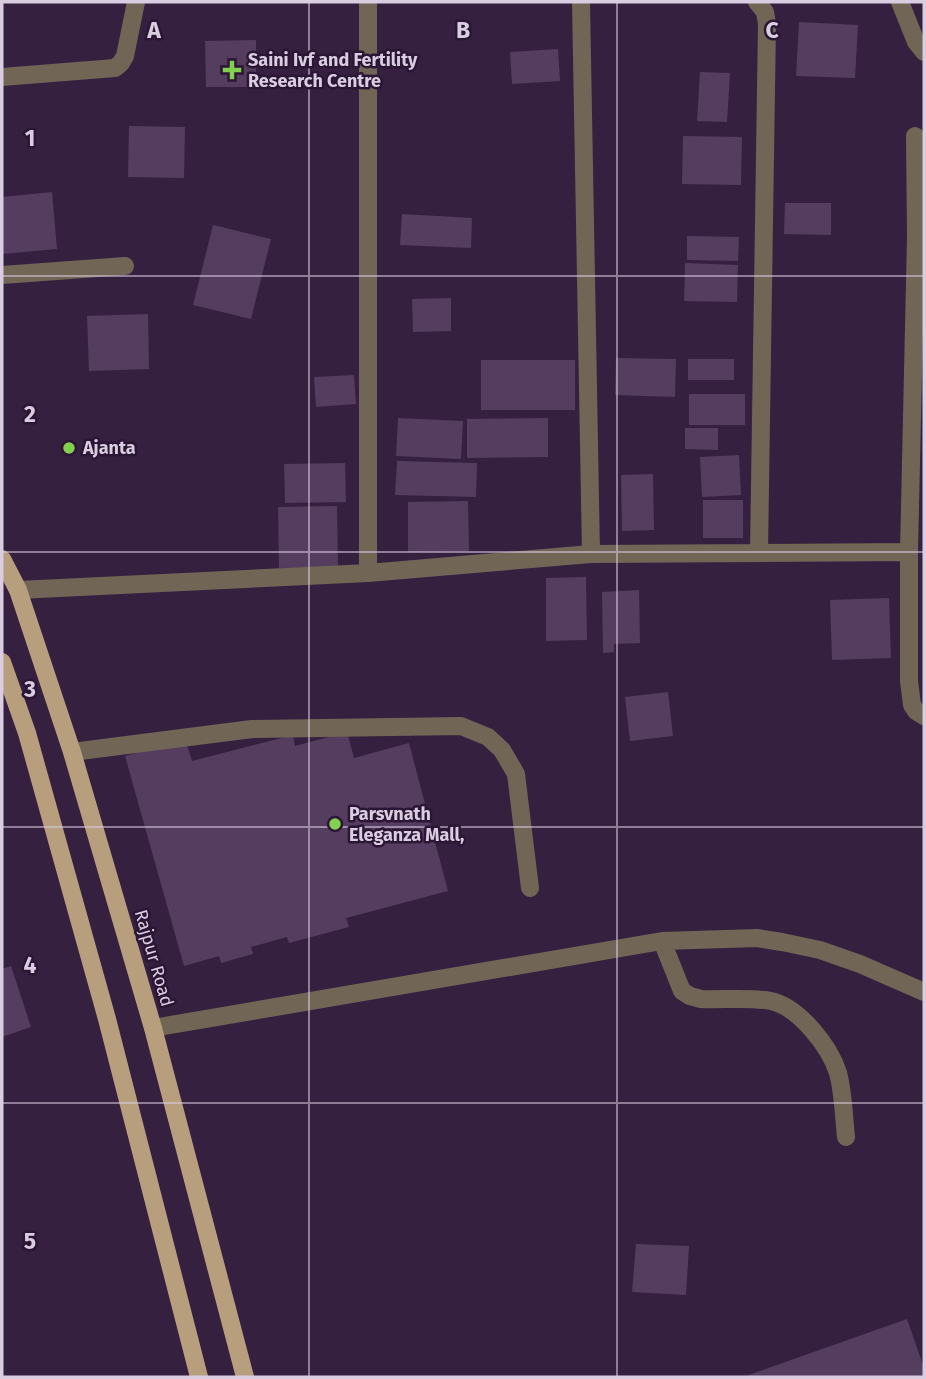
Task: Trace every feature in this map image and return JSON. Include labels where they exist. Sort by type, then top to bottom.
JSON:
[{"type":"main road","name":"Rajpur Road","points":[[2,559],[18,590],[72,752],[153,1028],[245,1377]]},
{"type":"main road","points":[[2,662],[27,733],[103,1006],[200,1377]]},
{"type":"street","points":[[2,77],[115,68],[125,56],[136,2]]},
{"type":"street","points":[[368,2],[368,573]]},
{"type":"street","points":[[581,2],[592,554]]},
{"type":"street","points":[[900,2],[916,42],[924,52]]},
{"type":"street","points":[[759,552],[767,23],[760,3]]},
{"type":"street","points":[[915,136],[916,237],[909,552],[910,696],[916,711],[924,716]]},
{"type":"street","points":[[2,275],[125,266]]},
{"type":"street","points":[[18,590],[368,573],[592,554],[909,552]]},
{"type":"street","points":[[72,752],[251,729],[461,726],[488,737],[502,750],[516,774],[530,888]]},
{"type":"street","points":[[153,1028],[662,941],[757,938],[782,942],[820,950],[860,964],[924,992]]},
{"type":"street","points":[[662,941],[682,991],[690,996],[701,999],[772,1002],[789,1008],[807,1024],[834,1061],[839,1076],[846,1137]]},
{"type":"building","points":[[799,22],[858,25],[855,78],[796,76]]},
{"type":"building","points":[[256,40],[256,87],[206,87],[205,41]]},
{"type":"building","points":[[558,49],[560,81],[512,84],[510,52]]},
{"type":"building","points":[[700,72],[730,73],[727,122],[697,121]]},
{"type":"building","points":[[129,126],[185,127],[184,178],[128,177]]},
{"type":"building","points":[[683,136],[742,137],[741,185],[682,184]]},
{"type":"building","points":[[52,192],[57,249],[2,254],[2,197]]},
{"type":"building","points":[[785,203],[831,203],[831,235],[784,234]]},
{"type":"building","points":[[402,214],[472,218],[471,248],[400,245]]},
{"type":"building","points":[[213,225],[271,239],[251,319],[193,305]]},
{"type":"building","points":[[687,236],[739,237],[738,261],[687,260]]},
{"type":"building","points":[[685,263],[738,265],[737,302],[684,301]]},
{"type":"building","points":[[451,298],[451,331],[413,332],[412,299]]},
{"type":"building","points":[[148,314],[149,369],[89,371],[87,316]]},
{"type":"building","points":[[616,358],[676,359],[675,397],[615,395]]},
{"type":"building","points":[[688,359],[734,359],[734,380],[688,380]]},
{"type":"building","points":[[481,360],[575,360],[575,410],[481,410]]},
{"type":"building","points":[[354,375],[356,404],[316,407],[314,377]]},
{"type":"building","points":[[689,394],[745,394],[745,425],[689,425]]},
{"type":"building","points":[[398,418],[463,421],[461,459],[396,456]]},
{"type":"building","points":[[548,418],[548,457],[467,458],[467,419]]},
{"type":"building","points":[[685,428],[718,428],[718,450],[685,449]]},
{"type":"building","points":[[739,455],[741,495],[702,497],[700,457]]},
{"type":"building","points":[[397,461],[477,463],[476,497],[395,495]]},
{"type":"building","points":[[345,463],[346,502],[285,503],[284,464]]},
{"type":"building","points":[[653,474],[654,530],[622,531],[621,475]]},
{"type":"building","points":[[703,500],[743,500],[743,538],[703,538]]},
{"type":"building","points":[[468,501],[469,551],[408,552],[408,502]]},
{"type":"building","points":[[337,506],[338,567],[279,568],[278,507]]},
{"type":"building","points":[[586,577],[587,640],[546,641],[546,578]]},
{"type":"building","points":[[639,590],[640,643],[614,644],[614,652],[603,653],[602,592]]},
{"type":"building","points":[[889,598],[891,658],[832,660],[830,600]]},
{"type":"building","points":[[668,692],[673,736],[630,741],[625,697]]},
{"type":"building","name":"Parsvnath Eleganza Mall,","points":[[347,732],[354,758],[409,743],[448,891],[346,918],[349,927],[289,943],[287,937],[251,947],[253,954],[221,963],[219,956],[184,966],[125,756],[185,739],[192,761],[293,735],[295,746]]},
{"type":"building","points":[[11,966],[31,1027],[2,1037],[2,969]]},
{"type":"building","points":[[636,1244],[689,1246],[686,1295],[632,1292]]},
{"type":"building","points":[[907,1319],[924,1368],[924,1377],[743,1377]]},
{"type":"place","name":"Saini Ivf and Fertility Research Centre","points":[[232,70]]},
{"type":"place","name":"Ajanta","points":[[69,448]]},
{"type":"place","name":"Parsvnath Eleganza Mall,","points":[[335,824]]}]
